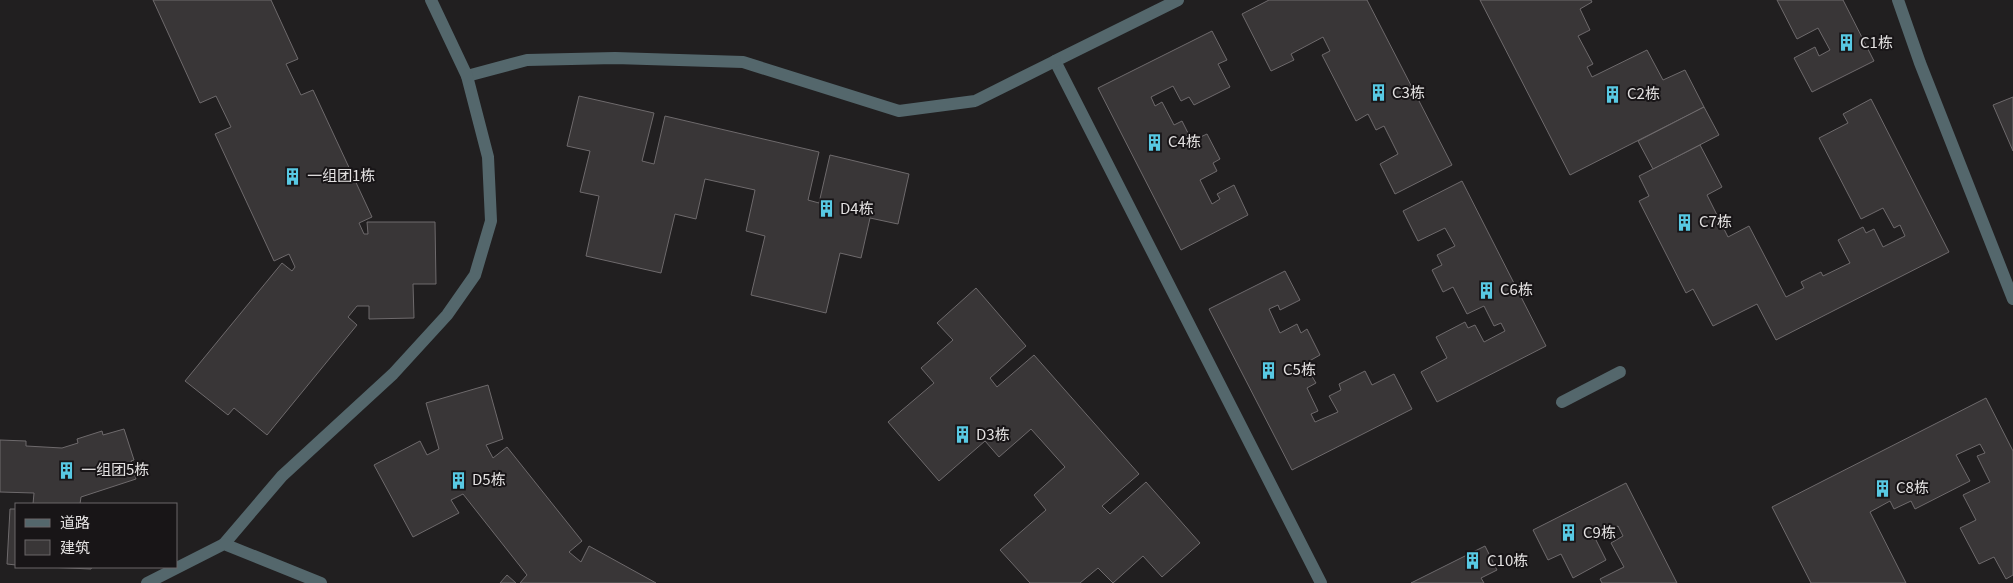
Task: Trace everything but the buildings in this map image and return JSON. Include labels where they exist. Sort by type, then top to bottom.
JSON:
[{"type":"lane","points":[[178,567],[224,544],[282,476],[393,374],[447,315],[475,275],[491,221],[488,156],[467,76],[431,0]]},
{"type":"lane","points":[[467,76],[527,60],[615,58],[744,62],[899,111],[975,101],[1178,0]]},
{"type":"lane","points":[[1898,0],[1920,63],[2013,299]]},
{"type":"lane","points":[[1056,61],[1321,583]]},
{"type":"lane","points":[[1562,402],[1620,372]]},
{"type":"lane","points":[[224,544],[321,583]]},
{"type":"lane","points":[[147,583],[177,568]]},
{"type":"place","name":"C1栋","points":[[1846,43]]},
{"type":"place","name":"C3栋","points":[[1378,93]]},
{"type":"place","name":"C2栋","points":[[1613,94]]},
{"type":"place","name":"C4栋","points":[[1154,142]]},
{"type":"place","name":"一组团1栋","points":[[293,176]]},
{"type":"place","name":"D4栋","points":[[826,209]]},
{"type":"place","name":"C7栋","points":[[1685,222]]},
{"type":"place","name":"C6栋","points":[[1486,290]]},
{"type":"place","name":"C5栋","points":[[1269,370]]},
{"type":"place","name":"D3栋","points":[[962,435]]},
{"type":"place","name":"一组团5栋","points":[[67,470]]},
{"type":"place","name":"D5栋","points":[[458,480]]},
{"type":"place","name":"C8栋","points":[[1882,488]]},
{"type":"place","name":"C9栋","points":[[1569,533]]},
{"type":"place","name":"C10栋","points":[[1473,561]]}]
